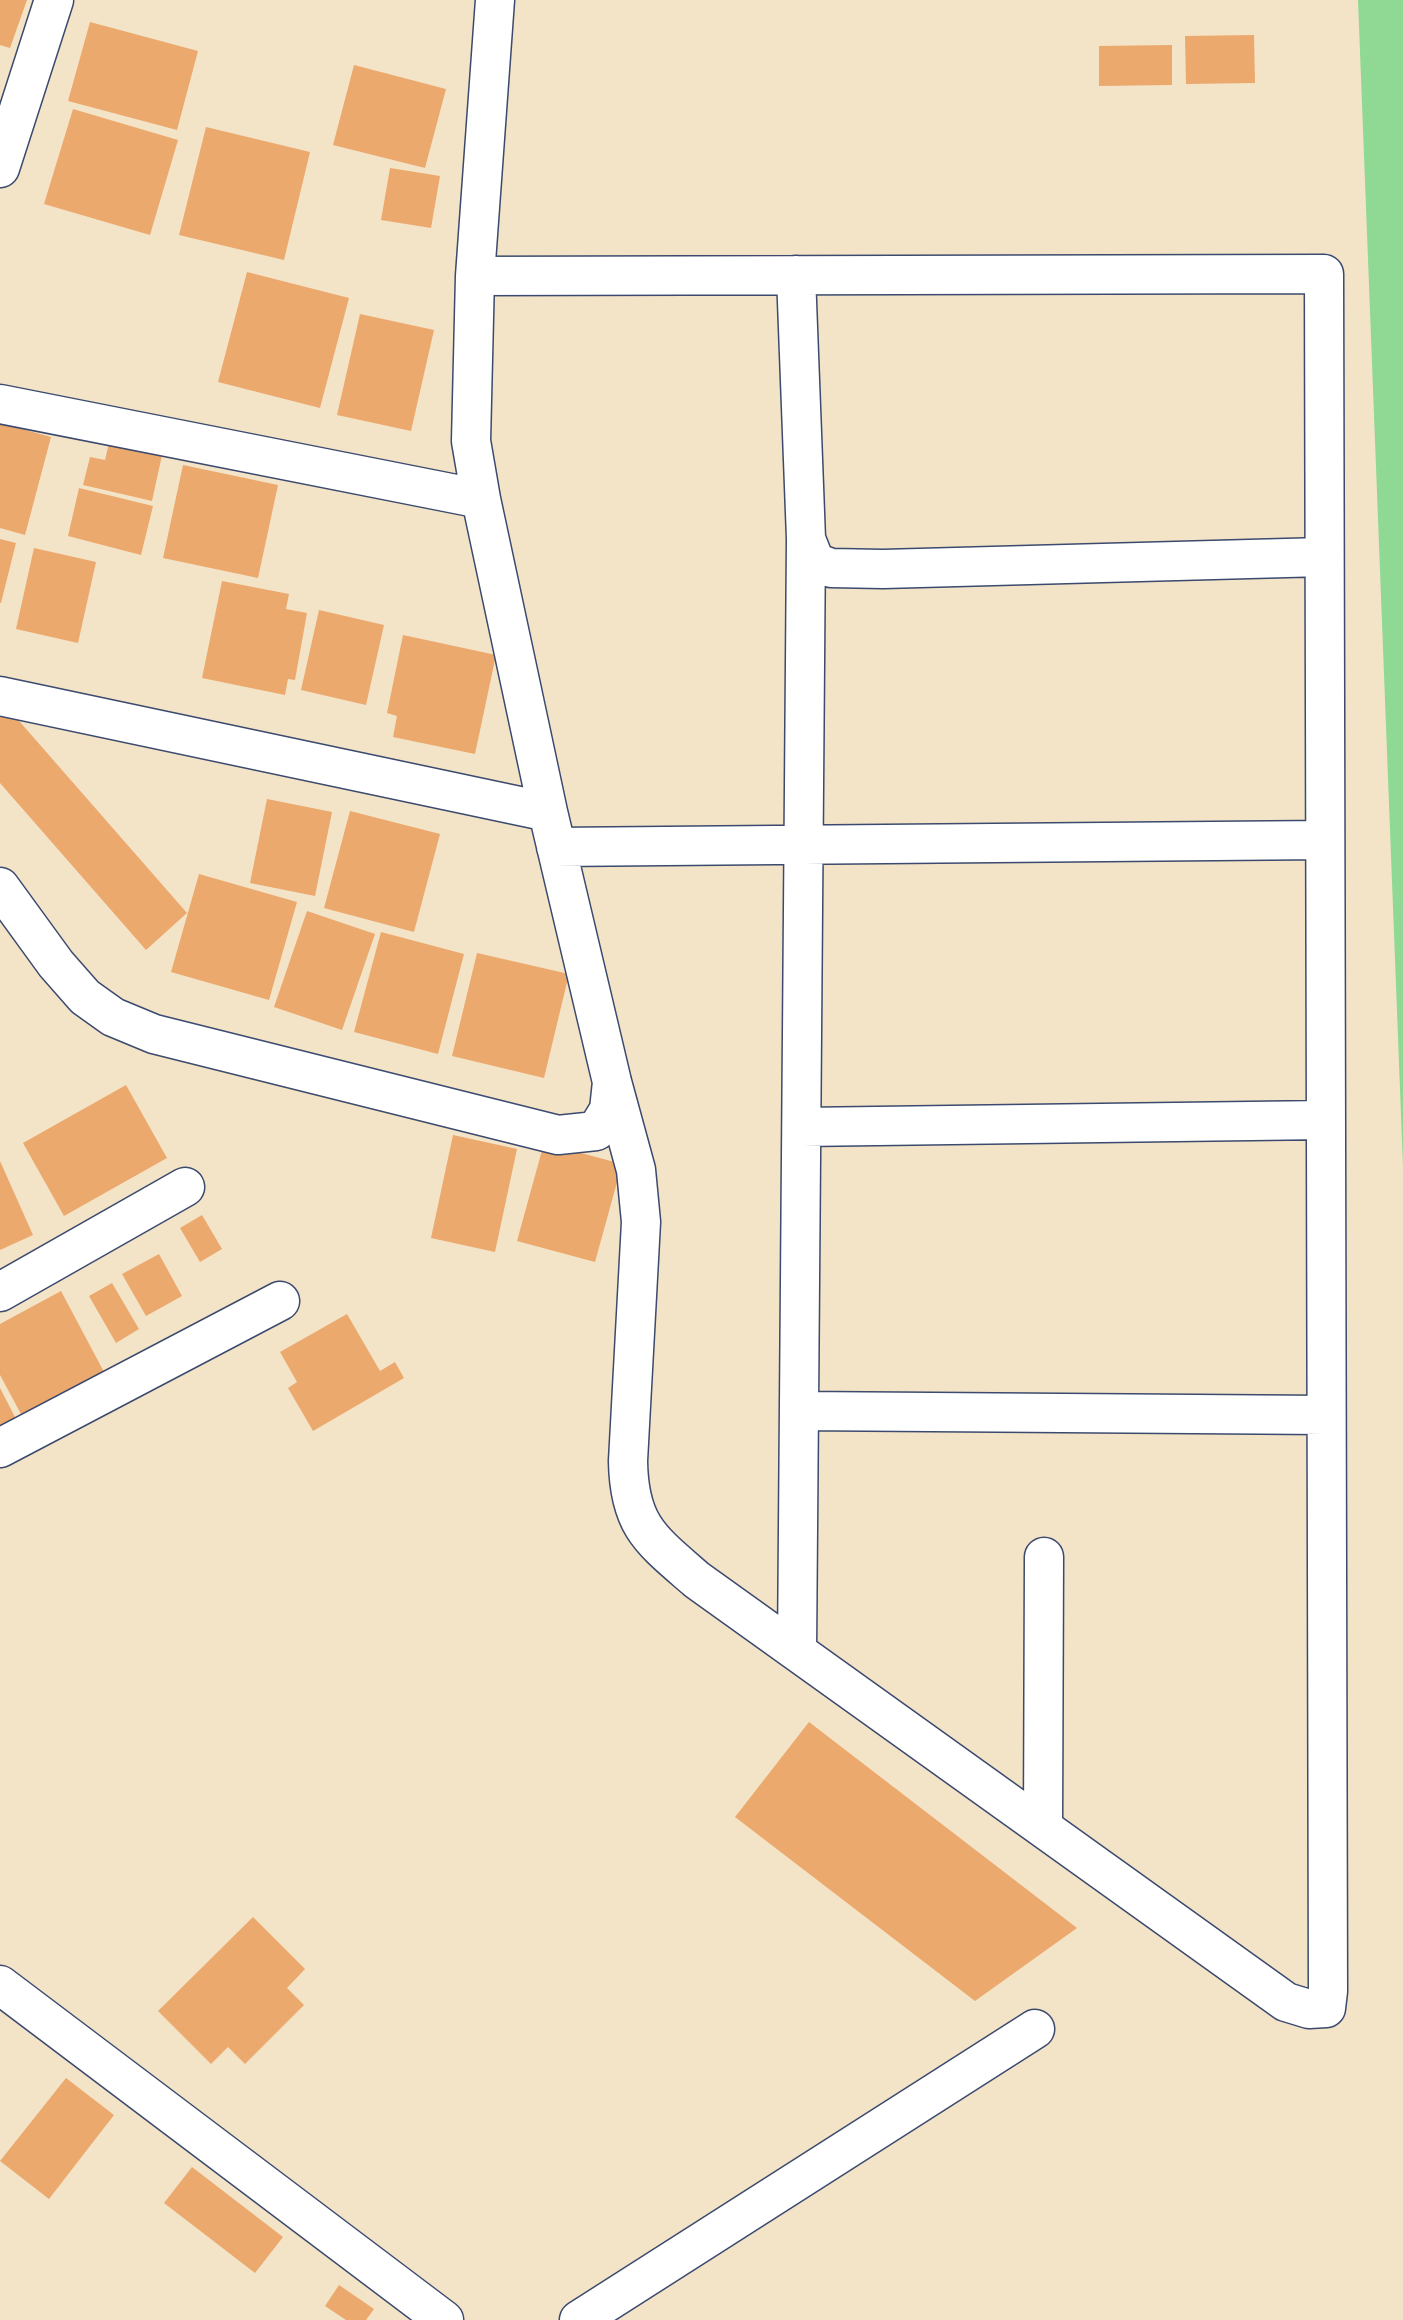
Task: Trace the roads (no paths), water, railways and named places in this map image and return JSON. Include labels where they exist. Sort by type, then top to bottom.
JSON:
[{"type":"street","points":[[0,168],[54,0]]},
{"type":"street","points":[[475,276],[1324,274],[1326,2008],[1309,2009],[1286,2001],[697,1580],[656,1545],[640,1522],[629,1488],[628,1461],[641,1222],[636,1170],[612,1082],[552,829],[471,441],[475,276],[495,0]]},
{"type":"street","points":[[796,275],[806,539],[797,1651]]},
{"type":"street","points":[[0,404],[481,499]]},
{"type":"street","points":[[806,539],[815,562],[831,568],[1323,557]]},
{"type":"street","points":[[0,696],[552,829],[805,844],[1324,839]]},
{"type":"street","points":[[0,887],[56,964],[85,997],[113,1017],[155,1034],[558,1135],[596,1131],[609,1110],[612,1082]]},
{"type":"street","points":[[802,1126],[1325,1120]]},
{"type":"street","points":[[0,1292],[185,1187]]},
{"type":"street","points":[[0,1448],[281,1301]]},
{"type":"street","points":[[800,1411],[1325,1415]]},
{"type":"street","points":[[1043,1826],[1044,1557]]},
{"type":"street","points":[[0,1985],[444,2320]]},
{"type":"street","points":[[579,2320],[1035,2029]]}]
